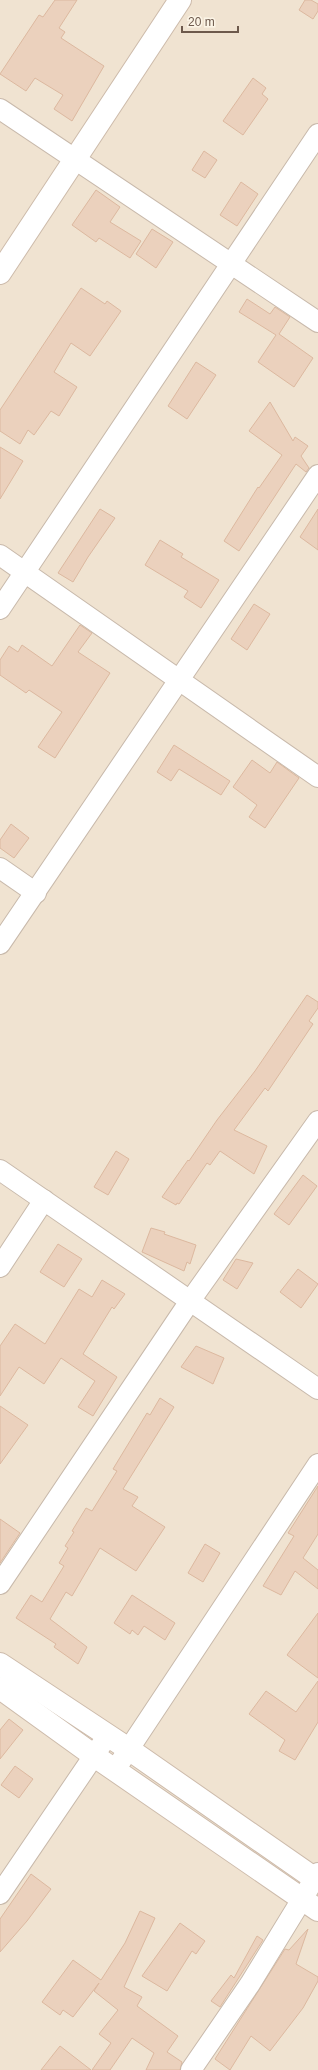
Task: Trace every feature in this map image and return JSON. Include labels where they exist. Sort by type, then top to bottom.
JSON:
[{"type":"street","points":[[0,273],[175,2]]},
{"type":"street","points":[[0,109],[318,322]]},
{"type":"street","points":[[0,609],[318,134]]},
{"type":"street","points":[[0,944],[318,475]]},
{"type":"street","points":[[0,554],[318,777]]},
{"type":"street","points":[[0,868],[36,893]]},
{"type":"street","points":[[0,1584],[190,1301],[318,1121]]},
{"type":"street","points":[[0,1170],[318,1389]]},
{"type":"street","points":[[0,1267],[44,1200]]},
{"type":"street","points":[[115,1770],[130,1750],[318,1464]]},
{"type":"street","points":[[0,1664],[108,1735],[317,1877],[310,1904],[250,1984],[191,2070]]},
{"type":"street","points":[[0,1688],[115,1770],[310,1904]]},
{"type":"street","points":[[0,1894],[108,1735]]},
{"type":"shaded area","points":[[0,0],[318,0],[318,2070],[0,2070]]},
{"type":"building","points":[[55,0],[77,0],[59,28],[65,32],[61,38],[104,66],[72,121],[54,109],[63,95],[35,78],[26,91],[0,74],[39,15],[43,17]]},
{"type":"building","points":[[305,0],[311,0],[318,4],[318,11],[313,19],[299,10]]},
{"type":"building","points":[[253,78],[266,88],[262,94],[268,99],[243,135],[223,121]]},
{"type":"building","points":[[204,151],[217,160],[205,178],[192,170]]},
{"type":"building","points":[[241,182],[258,194],[237,226],[220,215]]},
{"type":"building","points":[[96,190],[120,207],[110,222],[141,241],[130,258],[99,238],[96,242],[72,225]]},
{"type":"building","points":[[152,229],[173,242],[156,268],[136,254]]},
{"type":"building","points":[[81,288],[105,304],[107,301],[121,311],[90,356],[71,343],[54,372],[77,387],[59,416],[51,411],[34,435],[28,430],[20,444],[0,431],[0,410]]},
{"type":"building","points":[[247,299],[270,314],[275,307],[290,317],[279,334],[313,358],[294,387],[258,362],[276,335],[239,312]]},
{"type":"building","points":[[196,362],[216,375],[187,419],[168,406]]},
{"type":"building","points":[[270,402],[293,441],[295,437],[308,446],[301,456],[309,468],[306,472],[296,464],[239,551],[224,541],[258,487],[259,488],[282,455],[249,431]]},
{"type":"building","points":[[0,447],[23,461],[0,499]]},
{"type":"building","points":[[100,509],[115,518],[73,582],[58,573]]},
{"type":"building","points":[[318,509],[318,550],[300,537]]},
{"type":"building","points":[[160,540],[183,554],[181,557],[219,580],[201,608],[184,597],[188,591],[145,565]]},
{"type":"building","points":[[254,604],[270,614],[247,650],[231,639]]},
{"type":"building","points":[[80,625],[92,633],[78,652],[110,673],[55,758],[38,747],[62,712],[29,690],[26,693],[0,675],[0,660],[9,646],[18,652],[22,645],[52,666]]},
{"type":"building","points":[[174,745],[230,781],[221,795],[179,769],[171,781],[157,772]]},
{"type":"building","points":[[252,760],[270,773],[277,762],[299,778],[265,828],[249,817],[257,805],[233,787]]},
{"type":"building","points":[[11,824],[29,838],[14,858],[0,848],[0,840]]},
{"type":"building","points":[[307,995],[318,1002],[318,1008],[309,1021],[313,1024],[268,1091],[265,1088],[234,1130],[267,1146],[254,1174],[220,1151],[210,1165],[207,1163],[179,1204],[177,1203],[176,1205],[162,1197],[217,1120],[255,1071]]},
{"type":"building","points":[[116,1151],[129,1159],[108,1195],[94,1187]]},
{"type":"building","points":[[303,1175],[317,1186],[289,1225],[274,1214]]},
{"type":"building","points":[[151,1228],[165,1232],[164,1234],[196,1245],[190,1264],[187,1262],[184,1271],[142,1252]]},
{"type":"building","points":[[58,1244],[82,1259],[64,1287],[40,1272]]},
{"type":"building","points":[[236,1259],[253,1263],[237,1289],[223,1280]]},
{"type":"building","points":[[298,1269],[318,1284],[301,1308],[280,1292]]},
{"type":"building","points":[[102,1280],[125,1294],[114,1309],[112,1307],[83,1354],[117,1377],[93,1416],[78,1407],[95,1381],[61,1358],[44,1384],[19,1367],[0,1396],[0,1346],[15,1324],[45,1344],[79,1289],[92,1297]]},
{"type":"building","points":[[196,1346],[224,1358],[213,1384],[181,1367]]},
{"type":"building","points":[[160,1398],[174,1407],[123,1489],[138,1497],[132,1506],[165,1527],[136,1571],[100,1548],[72,1596],[66,1592],[50,1619],[87,1647],[78,1664],[54,1647],[56,1644],[16,1618],[31,1595],[42,1602],[64,1566],[59,1563],[68,1548],[65,1546],[74,1532],[72,1531],[86,1508],[92,1511],[117,1471],[113,1469],[147,1413],[150,1415]]},
{"type":"building","points":[[0,1406],[28,1425],[0,1464]]},
{"type":"building","points":[[318,1486],[318,1534],[303,1558],[318,1570],[318,1589],[295,1571],[281,1595],[263,1586],[294,1536],[288,1533]]},
{"type":"building","points":[[0,1519],[20,1533],[0,1563]]},
{"type":"building","points":[[205,1544],[220,1553],[203,1582],[188,1573]]},
{"type":"building","points":[[132,1595],[175,1623],[165,1640],[144,1626],[138,1635],[132,1630],[130,1634],[114,1623]]},
{"type":"building","points":[[318,1613],[318,1678],[287,1655]]},
{"type":"building","points":[[318,1681],[318,1722],[295,1760],[279,1751],[285,1740],[249,1714],[266,1691],[296,1712]]},
{"type":"building","points":[[9,1719],[23,1730],[0,1759],[0,1730]]},
{"type":"building","points":[[15,1766],[33,1779],[19,1798],[1,1785]]},
{"type":"building","points":[[31,1874],[51,1889],[27,1921],[0,1952],[0,1919]]},
{"type":"building","points":[[140,1911],[155,1918],[124,1987],[142,1997],[137,2006],[178,2036],[167,2052],[182,2062],[180,2070],[146,2070],[154,2053],[132,2038],[110,2070],[92,2070],[111,2043],[99,2034],[118,2010],[94,1991],[99,1983],[73,2017],[63,2010],[60,2015],[42,2002],[73,1960],[101,1980],[125,1943]]},
{"type":"building","points":[[180,1923],[205,1941],[196,1954],[192,1951],[167,1991],[142,1976]]},
{"type":"building","points":[[308,1929],[296,1964],[318,1977],[318,1981],[303,2008],[270,2051],[251,2036],[230,2070],[215,2059],[285,1949],[289,1950]]},
{"type":"building","points":[[257,1936],[263,1940],[220,2007],[211,2001],[231,1975],[234,1978]]},
{"type":"building","points":[[60,2046],[91,2070],[41,2070]]}]
